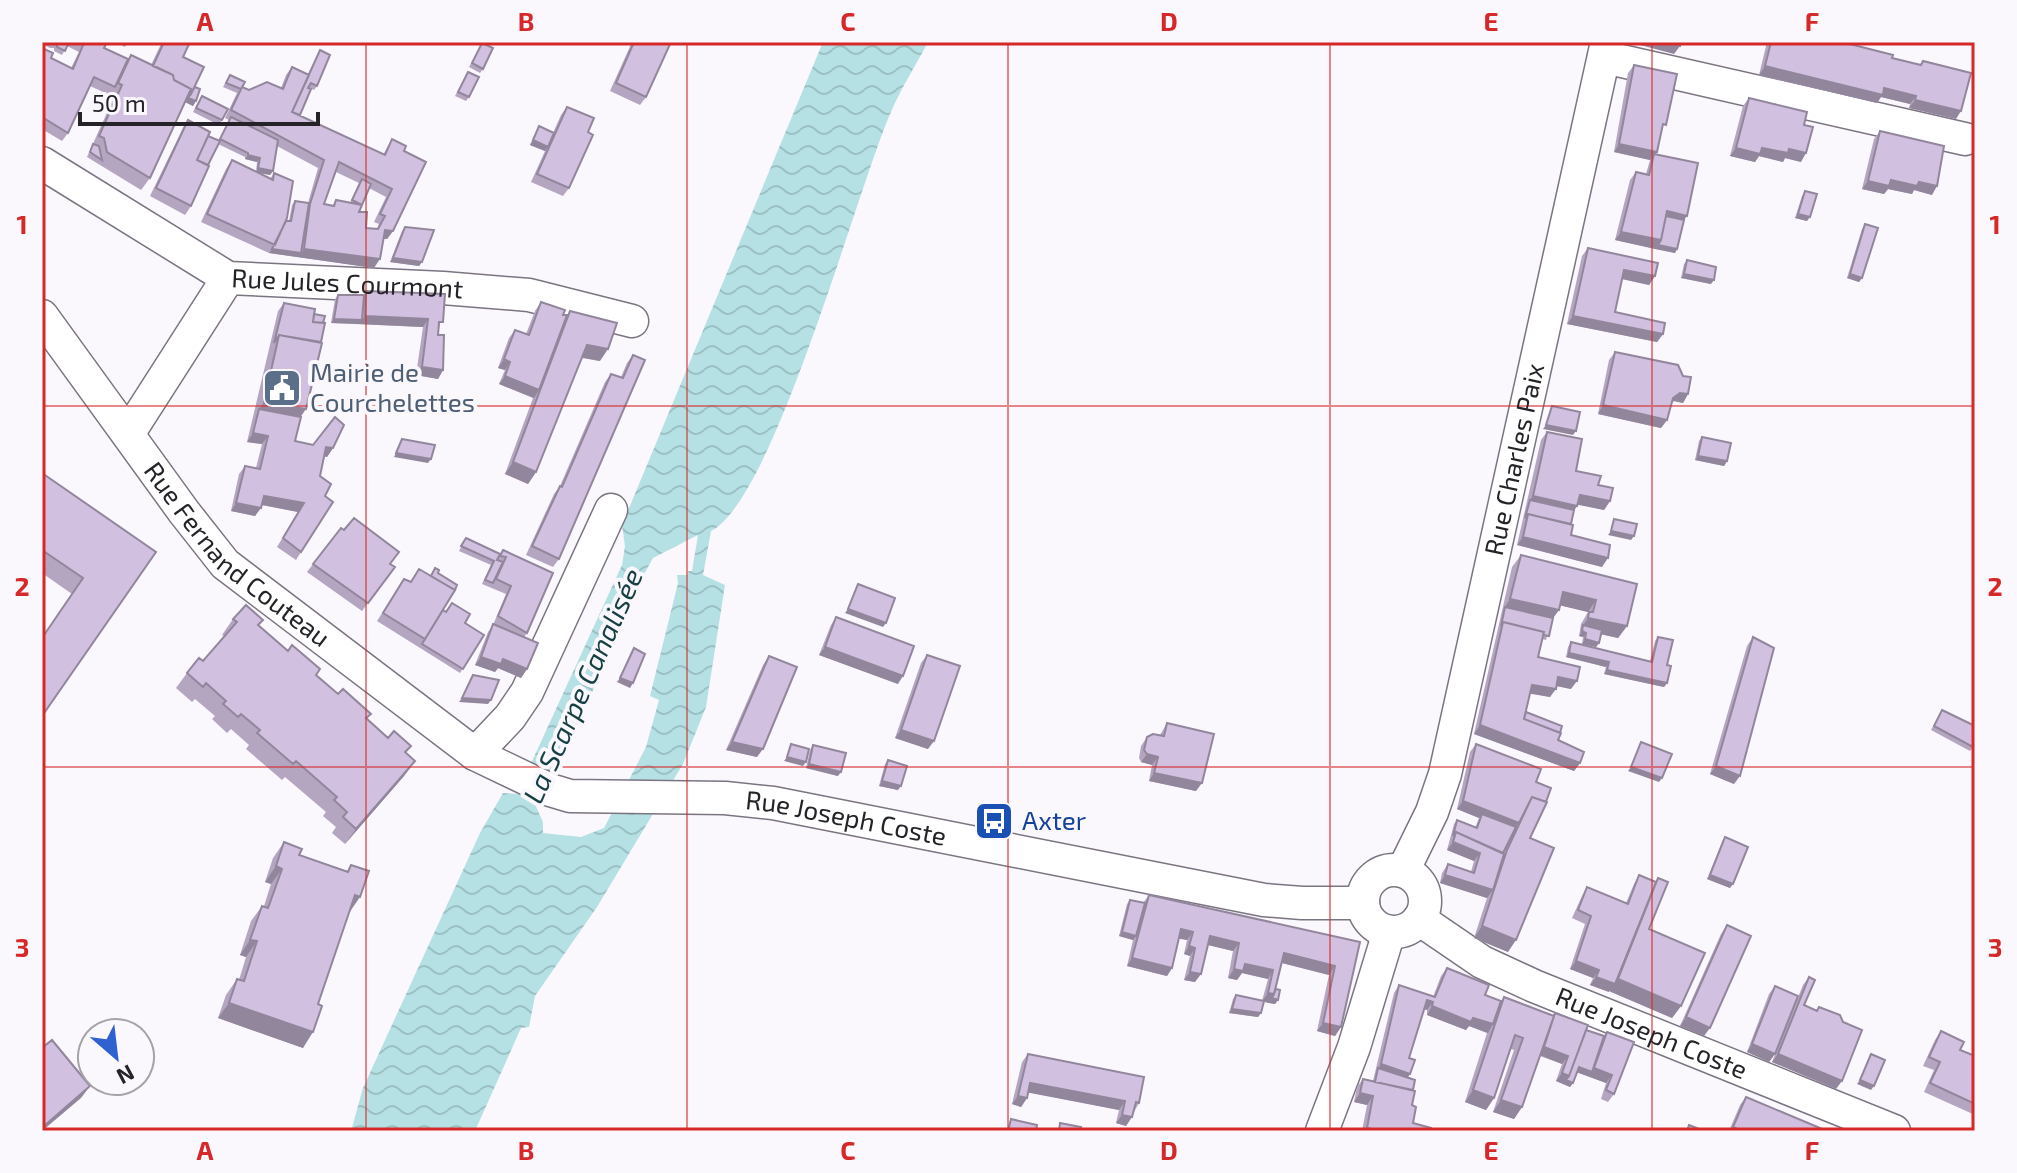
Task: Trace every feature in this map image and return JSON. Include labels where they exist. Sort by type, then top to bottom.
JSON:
[{"type":"street","points":[[1606,49],[1965,139]]},
{"type":"street","name":"Rue Charles Paix","points":[[1403,871],[1432,812],[1445,774],[1606,49]]},
{"type":"street","name":"Rue Jules Courmont","points":[[42,163],[228,278],[529,295],[632,321]]},
{"type":"street","points":[[128,434],[228,278]]},
{"type":"street","name":"Rue Fernand Couteau","points":[[42,316],[212,551],[225,564],[486,759]]},
{"type":"street","points":[[486,759],[527,692],[611,510]]},
{"type":"street","name":"Rue Joseph Coste","points":[[486,759],[550,790],[570,796],[725,798],[773,803],[1264,900],[1363,903]]},
{"type":"street","points":[[1386,871],[1403,871],[1417,881],[1424,895],[1423,912],[1406,930],[1389,932],[1368,919],[1363,903],[1371,880],[1386,871]]},
{"type":"street","name":"Rue Joseph Coste","points":[[1419,919],[1482,962],[1534,986],[1894,1131]]},
{"type":"street","points":[[1322,1131],[1354,1047],[1389,932]]},
{"type":"water","name":"La Scarpe Canalisée","points":[[823,42],[928,42],[891,112],[787,405],[761,463],[735,507],[711,531],[703,575],[725,585],[706,707],[683,764],[597,907],[535,996],[529,1027],[521,1028],[475,1131],[351,1131],[363,1088],[480,833],[503,793],[517,794],[622,565],[625,546],[622,525]],"holes":[[[698,535],[692,571],[688,571],[687,575],[677,575],[678,583],[650,696],[659,700],[646,747],[604,828],[581,837],[543,833],[543,822],[534,802],[562,761],[653,558]]]},
{"type":"building","points":[[50,42],[69,42],[65,51],[57,47],[57,43]]},
{"type":"building","points":[[82,42],[107,42],[104,48],[128,59],[115,87],[94,77],[68,133],[42,117],[42,48],[53,53],[51,58],[73,69]]},
{"type":"building","points":[[164,42],[190,42],[183,57],[204,67],[191,94],[191,89],[174,80],[173,75],[153,66]]},
{"type":"building","points":[[634,42],[671,42],[646,97],[616,83]]},
{"type":"building","points":[[1771,42],[1842,42],[1921,65],[1923,61],[1971,73],[1961,111],[1915,100],[1916,96],[1884,88],[1883,95],[1765,66]]},
{"type":"building","points":[[482,43],[493,48],[483,69],[472,63]]},
{"type":"building","points":[[320,50],[330,55],[317,86],[311,83],[308,88],[311,89],[300,115],[292,112]]},
{"type":"building","points":[[131,55],[173,75],[174,80],[191,89],[150,178],[107,152],[104,138],[99,136],[122,85],[118,83]]},
{"type":"building","points":[[1634,65],[1677,74],[1657,152],[1619,144]]},
{"type":"building","points":[[292,67],[309,75],[292,112],[385,155],[392,139],[406,146],[404,151],[426,162],[393,231],[385,230],[380,259],[304,249],[310,204],[324,160],[231,110],[242,87],[249,90],[267,82],[283,89]],"holes":[[[339,162],[392,189],[380,214],[385,216],[378,229],[366,228],[367,212],[359,212],[362,205],[336,200],[334,206],[324,204]]]},
{"type":"building","points":[[468,72],[479,77],[469,97],[458,92]]},
{"type":"building","points":[[230,75],[245,82],[241,89],[226,83]]},
{"type":"building","points":[[195,87],[200,89],[196,101],[188,98]]},
{"type":"building","points":[[202,96],[228,109],[222,120],[196,108]]},
{"type":"building","points":[[1749,98],[1807,112],[1804,125],[1813,127],[1806,153],[1762,148],[1760,154],[1736,148]]},
{"type":"building","points":[[567,107],[594,118],[588,132],[593,135],[569,188],[537,174]]},
{"type":"building","points":[[231,117],[278,140],[273,171],[258,168],[260,158],[248,155],[220,139]]},
{"type":"building","points":[[188,120],[210,132],[197,160],[209,166],[191,206],[156,188]]},
{"type":"building","points":[[539,126],[554,133],[548,147],[533,140]]},
{"type":"building","points":[[1880,131],[1944,146],[1937,186],[1919,182],[1917,186],[1891,180],[1889,186],[1868,181]]},
{"type":"building","points":[[208,136],[220,141],[208,165],[197,160]]},
{"type":"building","points":[[93,144],[99,146],[102,160],[90,152]]},
{"type":"building","points":[[1654,154],[1698,163],[1687,216],[1667,211],[1661,240],[1621,232],[1636,172],[1649,175]]},
{"type":"building","points":[[232,160],[273,180],[274,173],[293,181],[287,218],[275,245],[207,214]]},
{"type":"building","points":[[362,179],[371,184],[362,205],[352,200]]},
{"type":"building","points":[[1805,191],[1817,194],[1810,217],[1798,214]]},
{"type":"building","points":[[295,201],[309,203],[301,253],[272,249],[286,221],[291,221]]},
{"type":"building","points":[[1666,216],[1684,220],[1677,249],[1658,245]]},
{"type":"building","points":[[1865,224],[1878,228],[1862,278],[1850,274]]},
{"type":"building","points":[[405,227],[434,230],[422,262],[393,258]]},
{"type":"building","points":[[1588,248],[1658,263],[1655,276],[1624,270],[1615,312],[1665,323],[1663,334],[1573,316]]},
{"type":"building","points":[[1687,260],[1716,267],[1714,280],[1684,274]]},
{"type":"building","points":[[366,291],[445,294],[443,322],[439,322],[438,335],[444,335],[443,370],[422,367],[428,319],[365,316]]},
{"type":"building","points":[[338,295],[364,295],[362,320],[334,319]]},
{"type":"building","points":[[541,302],[565,310],[563,315],[567,315],[539,390],[505,376],[510,362],[504,359],[515,330],[529,335]]},
{"type":"building","points":[[284,303],[315,309],[313,322],[325,323],[321,342],[279,335],[274,343]]},
{"type":"building","points":[[570,311],[617,323],[608,349],[587,345],[536,472],[513,462]]},
{"type":"building","points":[[314,314],[325,316],[323,323],[313,322]]},
{"type":"building","name":"Mairie de Courchelettes","points":[[279,335],[322,343],[306,409],[264,402]]},
{"type":"building","points":[[1615,352],[1678,365],[1683,376],[1691,377],[1688,394],[1680,393],[1673,398],[1667,420],[1603,405]]},
{"type":"building","points":[[633,355],[645,360],[559,559],[532,546],[562,487],[611,374],[623,378]]},
{"type":"building","points":[[1552,406],[1580,412],[1576,431],[1546,425]]},
{"type":"building","points":[[259,409],[301,417],[295,441],[313,445],[335,417],[344,425],[333,448],[326,447],[320,476],[331,484],[325,496],[333,502],[301,552],[283,538],[304,503],[264,496],[261,508],[236,503],[245,466],[260,469],[268,436],[253,433]]},
{"type":"building","points":[[1547,432],[1582,439],[1576,471],[1601,476],[1598,485],[1613,488],[1610,501],[1580,495],[1577,506],[1533,496]]},
{"type":"building","points":[[1702,437],[1731,443],[1727,461],[1698,456]]},
{"type":"building","points":[[402,439],[435,445],[431,459],[396,453]]},
{"type":"building","points":[[42,473],[156,552],[42,716],[42,638],[83,578],[42,550]]},
{"type":"building","points":[[1530,500],[1574,510],[1571,524],[1528,514],[1525,518]]},
{"type":"building","points":[[1528,514],[1573,525],[1571,535],[1610,545],[1608,558],[1523,537]]},
{"type":"building","points":[[354,518],[399,552],[390,564],[395,567],[368,603],[313,564],[341,528],[344,530]]},
{"type":"building","points":[[1614,519],[1637,524],[1634,536],[1611,531]]},
{"type":"building","points":[[466,538],[500,554],[497,560],[503,562],[493,583],[485,580],[494,561],[461,546]]},
{"type":"building","points":[[503,550],[553,573],[527,633],[498,616],[511,586],[496,579],[506,557],[500,556]]},
{"type":"building","points":[[1521,555],[1637,584],[1627,626],[1588,618],[1596,600],[1563,592],[1559,610],[1510,599]]},
{"type":"building","points":[[435,568],[457,585],[455,590],[431,576]]},
{"type":"building","points":[[419,569],[455,590],[425,639],[383,613],[404,579],[411,582]]},
{"type":"building","points":[[858,584],[895,598],[886,623],[848,609]]},
{"type":"building","points":[[452,603],[470,614],[465,623],[484,635],[463,669],[422,644],[443,610],[446,612]]},
{"type":"building","points":[[246,605],[263,620],[258,625],[288,651],[292,645],[320,669],[316,675],[338,694],[343,689],[371,714],[366,718],[388,738],[394,731],[411,746],[405,752],[415,761],[356,829],[343,817],[347,812],[334,800],[337,797],[296,761],[293,764],[257,733],[260,730],[241,714],[238,717],[223,704],[226,701],[206,683],[203,687],[187,673],[199,658],[203,661],[237,622],[233,619]]},
{"type":"building","points":[[1505,607],[1553,618],[1549,636],[1503,622],[1501,626]]},
{"type":"building","points":[[836,617],[914,646],[903,676],[825,647]]},
{"type":"building","points":[[1503,622],[1544,632],[1538,657],[1580,667],[1577,681],[1558,677],[1556,689],[1532,685],[1524,719],[1561,733],[1558,740],[1584,752],[1580,763],[1480,725]]},
{"type":"building","points":[[493,624],[538,643],[527,669],[503,659],[501,664],[481,657]]},
{"type":"building","points":[[1583,625],[1602,630],[1599,643],[1585,639]]},
{"type":"building","points":[[1658,637],[1673,640],[1667,665],[1671,666],[1667,683],[1607,670],[1609,662],[1569,653],[1571,642],[1652,662]]},
{"type":"building","points":[[1753,637],[1774,648],[1740,776],[1716,766]]},
{"type":"building","points":[[634,648],[645,654],[633,683],[620,678]]},
{"type":"building","points":[[927,655],[960,666],[934,741],[901,730]]},
{"type":"building","points":[[769,656],[797,667],[763,749],[732,742]]},
{"type":"building","points":[[473,675],[499,680],[491,700],[462,698]]},
{"type":"building","points":[[1942,710],[1975,726],[1973,747],[1934,726]]},
{"type":"building","points":[[1526,712],[1562,726],[1560,733],[1524,719]]},
{"type":"building","points":[[1167,723],[1214,734],[1202,783],[1154,773],[1158,757],[1144,750],[1147,737],[1153,734],[1164,736]]},
{"type":"building","points":[[1641,742],[1672,754],[1662,778],[1631,767]]},
{"type":"building","points":[[791,744],[809,749],[806,762],[787,757]]},
{"type":"building","points":[[1476,744],[1541,769],[1536,782],[1551,788],[1546,802],[1532,797],[1519,823],[1463,801]]},
{"type":"building","points":[[813,745],[846,753],[841,772],[809,764]]},
{"type":"building","points":[[888,760],[907,766],[901,786],[882,781]]},
{"type":"building","points":[[1532,797],[1547,802],[1530,838],[1554,848],[1516,940],[1482,926],[1507,850]]},
{"type":"building","points":[[1482,814],[1516,827],[1503,853],[1456,832],[1453,836],[1457,820],[1477,828]]},
{"type":"building","points":[[1456,832],[1504,854],[1493,890],[1445,875],[1448,864],[1474,873],[1480,853],[1453,842]]},
{"type":"building","points":[[1725,837],[1748,847],[1733,884],[1710,875]]},
{"type":"building","points":[[284,842],[302,849],[299,855],[348,872],[351,865],[369,871],[360,897],[355,895],[318,1004],[322,1006],[313,1032],[229,1003],[237,979],[244,981],[257,941],[250,940],[262,906],[268,908],[282,869],[276,866]]},
{"type":"building","points":[[1639,875],[1656,882],[1615,984],[1596,977],[1599,970],[1576,961],[1591,916],[1578,910],[1587,887],[1628,904]]},
{"type":"building","points":[[1658,878],[1668,882],[1649,929],[1705,953],[1681,1006],[1618,979]]},
{"type":"building","points":[[1149,895],[1360,942],[1341,1027],[1323,1023],[1335,966],[1284,953],[1274,994],[1268,993],[1273,970],[1245,964],[1243,971],[1234,969],[1239,943],[1210,936],[1201,974],[1190,972],[1195,948],[1189,946],[1193,932],[1181,929],[1172,968],[1132,958]]},
{"type":"building","points":[[1130,900],[1145,903],[1136,936],[1122,932]]},
{"type":"building","points":[[1727,925],[1751,936],[1710,1028],[1686,1017]]},
{"type":"building","points":[[1447,968],[1489,985],[1485,995],[1501,1001],[1493,1024],[1473,1018],[1471,1022],[1432,1006],[1433,1002],[1427,1000],[1409,1058],[1415,1060],[1410,1074],[1381,1064],[1399,985],[1435,997]]},
{"type":"building","points":[[1809,977],[1815,980],[1804,1005],[1840,1015],[1843,1022],[1862,1030],[1842,1081],[1778,1054]]},
{"type":"building","points":[[1775,986],[1798,996],[1775,1054],[1752,1044]]},
{"type":"building","points":[[1276,989],[1280,990],[1278,1000],[1272,998]]},
{"type":"building","points":[[1236,995],[1264,1001],[1261,1013],[1232,1009]]},
{"type":"building","points":[[1504,997],[1554,1016],[1522,1107],[1501,1100],[1523,1038],[1515,1035],[1494,1098],[1473,1090]]},
{"type":"building","points":[[1555,1013],[1588,1025],[1569,1076],[1562,1073],[1568,1056],[1544,1047]]},
{"type":"building","points":[[1586,1030],[1604,1036],[1592,1072],[1579,1067],[1573,1083],[1566,1080]]},
{"type":"building","points":[[1941,1031],[1964,1042],[1960,1050],[1975,1056],[1975,1104],[1930,1083],[1940,1062],[1929,1057]]},
{"type":"building","points":[[1607,1032],[1634,1042],[1614,1094],[1606,1090],[1612,1075],[1594,1068]]},
{"type":"building","points":[[52,1040],[76,1069],[77,1097],[44,1126],[42,1124],[42,1048]]},
{"type":"building","points":[[1028,1054],[1144,1077],[1139,1103],[1136,1102],[1132,1117],[1122,1115],[1125,1101],[1030,1083],[1027,1098],[1018,1096]]},
{"type":"building","points":[[1871,1054],[1885,1060],[1874,1086],[1860,1080]]},
{"type":"building","points":[[1378,1068],[1415,1080],[1413,1090],[1375,1082]]},
{"type":"building","points":[[1363,1079],[1415,1091],[1413,1123],[1431,1128],[1430,1131],[1367,1128],[1373,1096],[1360,1093]]},
{"type":"building","points":[[1746,1097],[1827,1131],[1742,1131],[1733,1127]]},
{"type":"building","points":[[1011,1119],[1037,1125],[1036,1131],[1008,1131]]},
{"type":"building","points":[[1060,1123],[1081,1127],[1080,1131],[1059,1131]]},
{"type":"building","points":[[1689,1125],[1704,1131],[1687,1131]]},
{"type":"place","name":"Mairie de Courchelettes","points":[[282,388]]},
{"type":"place","name":"Axter","points":[[994,821]]}]
